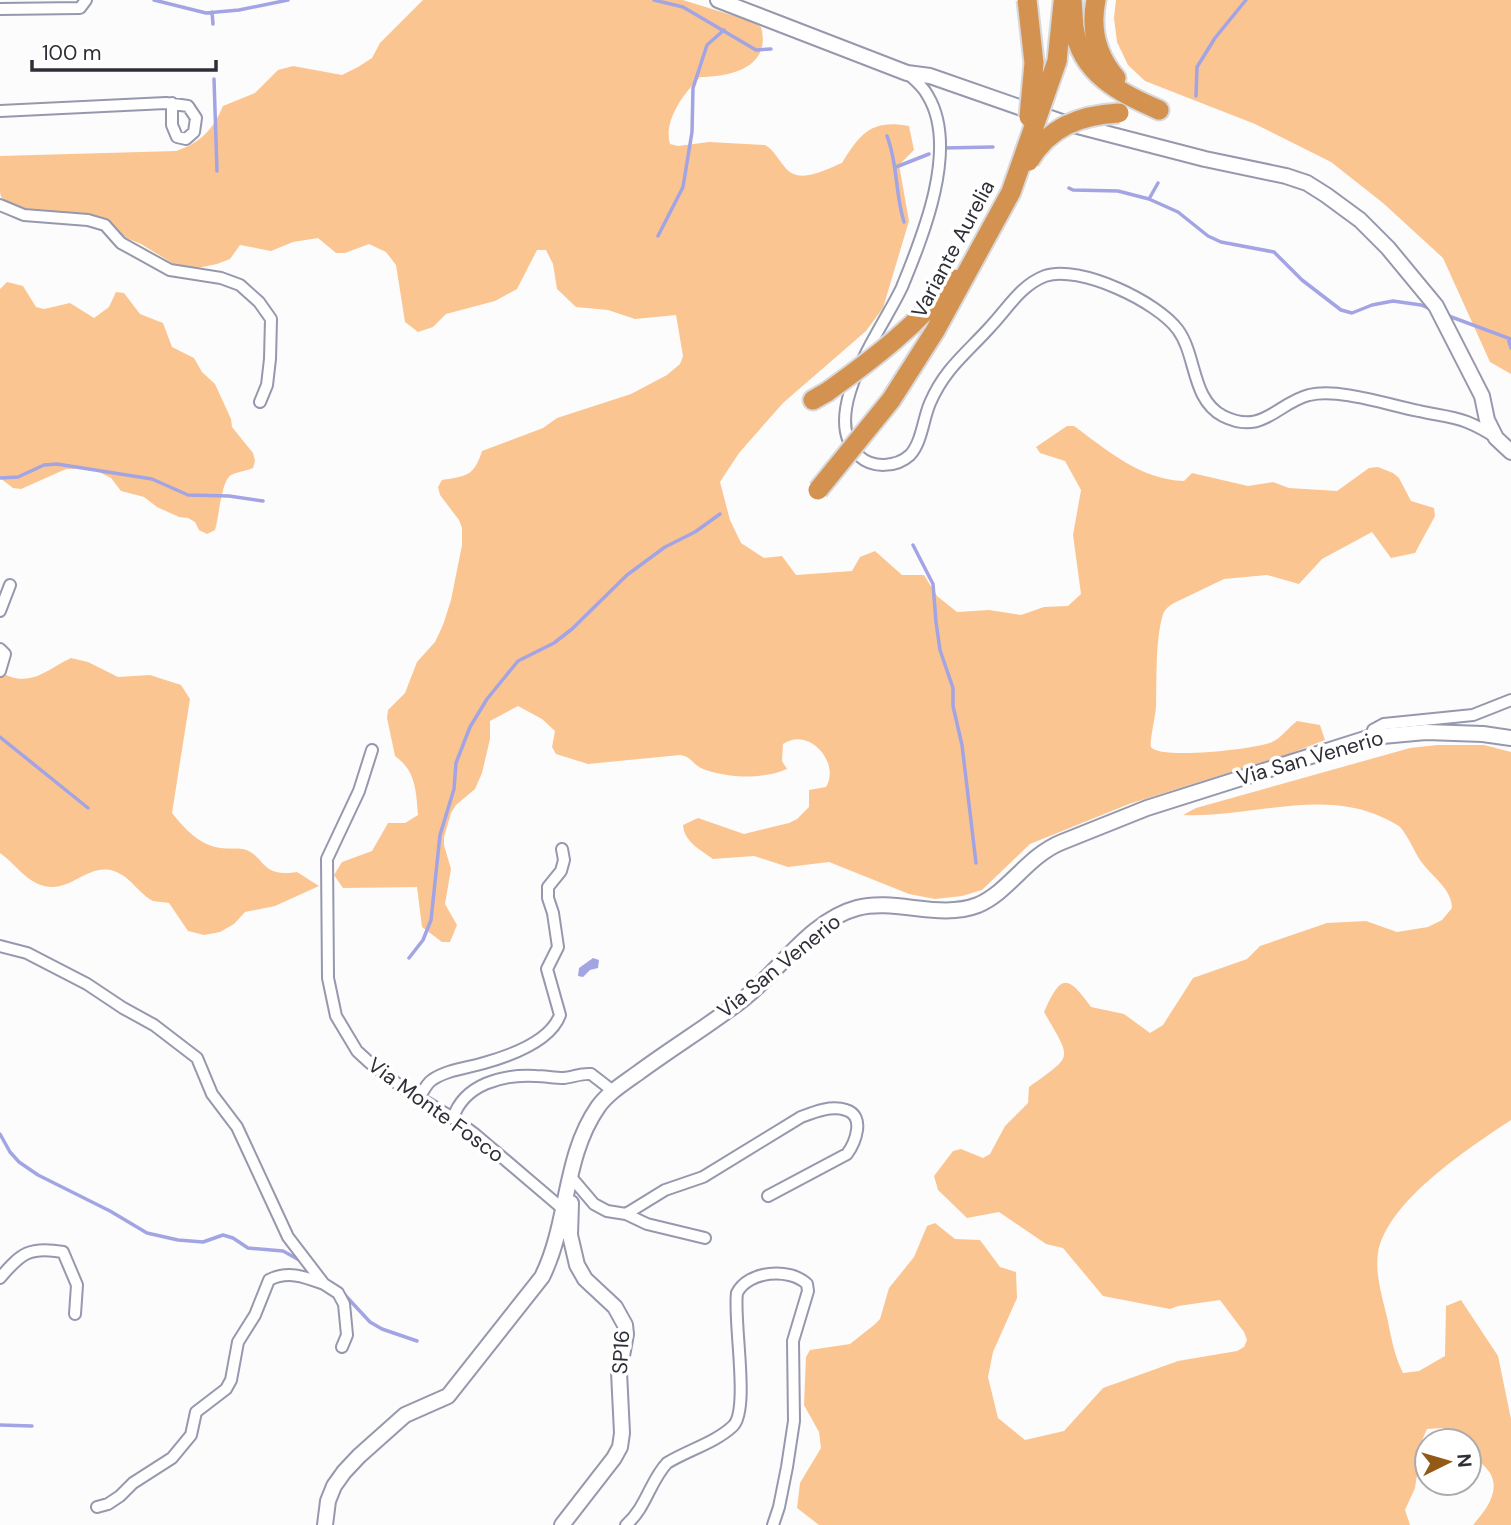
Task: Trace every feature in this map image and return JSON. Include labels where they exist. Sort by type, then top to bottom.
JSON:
[{"type":"highway","points":[[1011,192],[1025,141],[1032,101],[1034,63],[1027,0]]},
{"type":"highway","name":"Variante Aurelia","points":[[818,490],[897,391],[935,331],[1011,192],[1057,61],[1063,0]]},
{"type":"highway","points":[[1072,0],[1074,30],[1084,55],[1097,74],[1117,91],[1159,110]]},
{"type":"highway","points":[[1096,0],[1093,26],[1102,58],[1121,84],[1159,110]]},
{"type":"highway","points":[[1011,192],[1035,150],[1048,136],[1078,119],[1097,114],[1159,110]]},
{"type":"highway","points":[[820,396],[868,363],[909,328],[944,292],[983,243]]},
{"type":"street","points":[[0,9],[80,8],[86,0]]},
{"type":"street","points":[[718,0],[907,73],[930,76],[1062,122],[1307,183],[1360,220],[1388,248],[1436,306],[1482,396],[1487,420],[1496,438]]},
{"type":"street","points":[[907,73],[929,97],[936,115],[940,146],[935,194],[902,286],[862,358],[846,409],[849,443],[860,458],[881,466],[901,463],[913,452],[934,395],[955,362],[1020,292],[1044,277],[1066,273],[1095,279],[1112,286],[1170,320],[1180,332],[1189,353],[1200,391],[1210,406],[1223,415],[1249,422],[1263,420],[1310,395],[1336,394],[1465,421],[1496,438],[1511,453]]},
{"type":"street","points":[[0,111],[172,103]]},
{"type":"street","points":[[0,205],[24,215],[88,220],[105,225],[121,243],[170,270],[221,278],[240,285],[259,302],[271,318],[267,385],[260,402]]},
{"type":"street","points":[[0,611],[10,585]]},
{"type":"street","points":[[0,649],[5,654],[0,671]]},
{"type":"street","points":[[1371,737],[1373,730],[1384,724],[1473,715],[1511,700]]},
{"type":"street","name":"Via San Venerio","points":[[325,1525],[328,1501],[334,1486],[359,1456],[405,1415],[448,1396],[542,1277],[564,1210],[577,1146],[599,1106],[613,1091],[744,998],[789,953],[847,911],[885,905],[948,909],[976,905],[997,893],[1048,847],[1147,808],[1371,737],[1426,732],[1511,738]]},
{"type":"street","name":"Via Monte Fosco","points":[[372,750],[359,790],[327,859],[328,978],[337,1016],[357,1051],[403,1088],[453,1118],[564,1210]]},
{"type":"street","points":[[419,1098],[432,1080],[508,1055],[533,1043],[558,1021],[560,1015],[547,970],[558,947],[548,887],[561,871],[562,849]]},
{"type":"street","points":[[0,946],[27,953],[87,984],[154,1025],[197,1058],[212,1094],[237,1127],[288,1237],[324,1284]]},
{"type":"street","points":[[453,1118],[457,1104],[466,1094],[482,1085],[517,1077],[533,1075],[563,1078],[591,1074],[613,1091]]},
{"type":"street","points":[[626,1214],[665,1190],[703,1177],[801,1117],[818,1110],[845,1109],[851,1112],[858,1135],[847,1154],[768,1196]]},
{"type":"street","points":[[571,1177],[594,1204],[607,1211],[626,1214],[647,1224],[705,1238]]},
{"type":"street","name":"SP16","points":[[562,1525],[620,1447],[622,1433],[619,1372],[626,1334],[620,1314],[585,1279],[577,1265],[570,1235],[571,1177]]},
{"type":"street","points":[[0,1278],[16,1259],[28,1251],[48,1249],[63,1252],[77,1285],[75,1314]]},
{"type":"street","points":[[97,1507],[108,1504],[133,1483],[172,1458],[191,1434],[196,1412],[226,1389],[238,1342],[255,1315],[269,1280],[290,1274],[324,1284],[338,1293],[344,1304],[347,1335],[342,1348]]},
{"type":"street","points":[[626,1525],[638,1513],[660,1470],[667,1463],[721,1434],[737,1421],[741,1400],[737,1293],[744,1283],[754,1278],[784,1274],[800,1278],[807,1284],[807,1291],[793,1341],[794,1421],[785,1480],[773,1525]]},
{"type":"shaded area","points":[[423,0],[683,0],[754,22],[761,27],[763,41],[755,60],[736,72],[700,77],[688,91],[672,117],[669,126],[670,144],[678,146],[709,142],[765,145],[790,172],[804,176],[842,163],[861,137],[876,127],[896,124],[909,126],[914,150],[899,165],[909,221],[883,308],[866,331],[783,403],[739,453],[720,482],[730,520],[741,543],[764,558],[782,556],[796,575],[852,571],[860,557],[875,551],[902,575],[924,575],[937,596],[957,612],[989,610],[1021,615],[1044,607],[1068,606],[1081,594],[1073,535],[1081,490],[1065,461],[1040,453],[1036,447],[1067,426],[1074,426],[1125,462],[1168,479],[1184,481],[1192,473],[1248,486],[1273,482],[1289,488],[1337,491],[1369,468],[1378,467],[1393,473],[1399,478],[1411,501],[1434,508],[1435,516],[1415,553],[1391,558],[1372,532],[1322,559],[1299,584],[1267,575],[1224,579],[1167,608],[1160,625],[1151,747],[1171,753],[1248,748],[1272,742],[1297,721],[1320,725],[1325,740],[1289,754],[1129,804],[1030,844],[982,890],[962,896],[935,899],[909,894],[829,862],[788,867],[754,856],[713,859],[698,849],[686,836],[683,825],[698,818],[744,834],[797,819],[809,807],[809,790],[826,787],[829,777],[826,758],[812,743],[793,740],[783,744],[782,761],[787,769],[767,775],[734,776],[713,772],[680,755],[588,764],[556,754],[552,747],[555,731],[542,719],[518,706],[490,721],[490,739],[482,773],[475,789],[456,805],[451,813],[444,837],[451,869],[445,904],[457,925],[450,942],[442,942],[422,927],[417,887],[343,888],[334,875],[342,862],[372,851],[388,823],[405,823],[418,815],[414,782],[407,768],[395,756],[387,718],[388,710],[405,693],[417,662],[435,642],[451,600],[462,545],[462,528],[440,495],[438,487],[442,480],[468,473],[476,466],[482,451],[543,428],[557,418],[631,394],[667,375],[680,364],[683,356],[676,315],[635,319],[608,310],[576,307],[557,289],[553,264],[546,250],[537,250],[517,289],[495,301],[446,314],[433,327],[418,332],[405,322],[396,265],[386,252],[369,244],[345,253],[336,253],[318,238],[293,242],[271,251],[240,245],[230,259],[217,264],[193,269],[177,266],[141,244],[94,225],[45,222],[8,202],[1,197],[0,192],[0,156],[176,151],[205,134],[223,106],[255,93],[278,70],[293,66],[342,75],[358,67],[372,58],[380,43]]},
{"type":"shaded area","points":[[1116,0],[1511,0],[1511,374],[1490,362],[1443,258],[1383,203],[1331,162],[1255,124],[1145,81],[1128,65],[1117,42],[1114,18]]},
{"type":"shaded area","points":[[7,282],[23,286],[36,307],[44,309],[70,303],[94,318],[109,307],[116,292],[124,293],[140,314],[163,323],[172,347],[194,358],[202,372],[215,384],[232,427],[253,453],[255,461],[253,468],[233,474],[228,479],[215,530],[207,534],[188,518],[157,507],[144,497],[121,491],[111,478],[91,468],[66,469],[21,489],[13,488],[0,478],[0,289]]},
{"type":"shaded area","points":[[71,658],[88,662],[118,677],[150,675],[181,685],[190,699],[172,813],[187,830],[206,844],[243,849],[256,856],[269,869],[285,873],[297,872],[319,886],[275,906],[245,912],[234,924],[220,932],[204,935],[188,931],[169,903],[153,901],[114,871],[95,871],[68,883],[49,887],[33,881],[0,853],[0,672],[20,679],[29,678]]},
{"type":"shaded area","points":[[1484,745],[1511,752],[1511,1120],[1453,1161],[1413,1195],[1385,1234],[1378,1253],[1377,1269],[1393,1345],[1403,1373],[1419,1371],[1445,1356],[1446,1306],[1461,1300],[1498,1356],[1511,1419],[1511,1525],[1473,1525],[1490,1501],[1494,1487],[1490,1473],[1483,1465],[1483,1427],[1413,1427],[1413,1492],[1405,1510],[1410,1525],[819,1525],[797,1508],[800,1483],[821,1448],[819,1432],[804,1405],[806,1357],[810,1350],[850,1344],[880,1319],[889,1288],[914,1257],[927,1226],[935,1223],[955,1239],[980,1240],[1000,1267],[1016,1272],[1017,1298],[993,1352],[988,1377],[998,1418],[1025,1440],[1064,1431],[1103,1388],[1178,1361],[1237,1351],[1244,1347],[1247,1340],[1244,1332],[1220,1300],[1170,1309],[1103,1296],[1063,1248],[1046,1244],[999,1212],[967,1218],[938,1190],[934,1176],[953,1151],[961,1149],[983,1158],[990,1154],[1005,1126],[1028,1103],[1029,1087],[1061,1062],[1064,1056],[1060,1040],[1044,1012],[1060,985],[1070,984],[1091,1007],[1124,1014],[1150,1033],[1163,1025],[1193,978],[1247,959],[1260,946],[1327,923],[1366,921],[1397,932],[1428,927],[1442,920],[1452,908],[1449,896],[1420,860],[1400,827],[1386,819],[1362,810],[1312,804],[1208,815],[1183,815],[1196,808],[1410,748]]},
{"type":"water","points":[[593,958],[599,960],[598,968],[590,970],[583,977],[578,976],[579,968]]},
{"type":"waterway","points":[[154,0],[206,13],[239,10],[288,0]]},
{"type":"waterway","points":[[654,0],[683,7],[756,50],[771,49]]},
{"type":"waterway","points":[[1196,96],[1197,67],[1215,38],[1246,0]]},
{"type":"waterway","points":[[212,12],[213,24]]},
{"type":"waterway","points":[[658,236],[683,187],[692,132],[693,88],[707,45],[724,30]]},
{"type":"waterway","points":[[214,79],[217,171]]},
{"type":"waterway","points":[[887,136],[904,222]]},
{"type":"waterway","points":[[943,148],[993,147]]},
{"type":"waterway","points":[[896,167],[929,154]]},
{"type":"waterway","points":[[1149,199],[1158,183]]},
{"type":"waterway","points":[[1069,188],[1118,191],[1149,199],[1178,212],[1208,236],[1221,242],[1274,252],[1302,280],[1341,310],[1352,313],[1393,301],[1421,305],[1433,310]]},
{"type":"waterway","points":[[1446,315],[1511,339]]},
{"type":"waterway","points":[[1508,338],[1511,348]]},
{"type":"waterway","points":[[0,478],[18,477],[44,465],[57,464],[152,479],[188,495],[229,496],[263,501]]},
{"type":"waterway","points":[[409,958],[423,940],[431,920],[440,835],[454,789],[456,763],[470,727],[487,699],[518,661],[554,643],[627,575],[665,547],[695,532],[720,514]]},
{"type":"waterway","points":[[913,545],[933,584],[940,650],[953,688],[953,706],[962,745],[976,863]]},
{"type":"waterway","points":[[0,737],[88,808]]},
{"type":"waterway","points":[[0,1134],[19,1162],[38,1175],[147,1233],[203,1242],[223,1235],[248,1248],[283,1251],[301,1261]]},
{"type":"waterway","points":[[344,1294],[370,1322],[417,1341]]},
{"type":"waterway","points":[[0,1425],[32,1426]]}]
